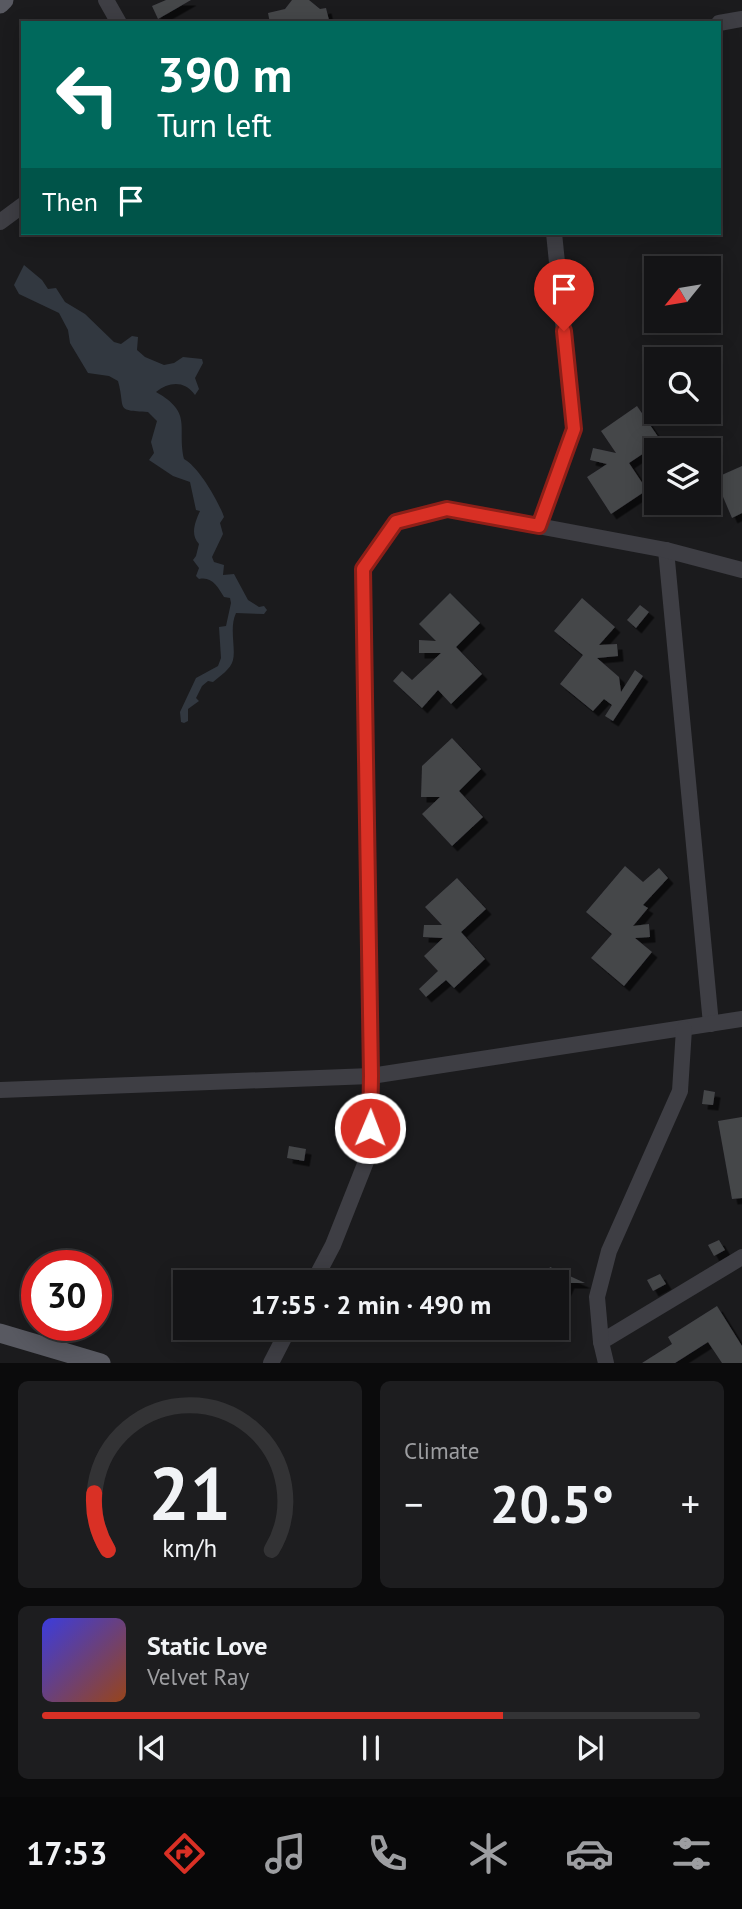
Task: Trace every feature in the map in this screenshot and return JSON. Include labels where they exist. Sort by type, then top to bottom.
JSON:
[{"type":"main road","points":[[0,4],[4,0]]},
{"type":"main road","points":[[0,1333],[101,1363]]},
{"type":"street","points":[[106,0],[118,21]]},
{"type":"street","points":[[721,23],[742,19]]},
{"type":"street","points":[[0,222],[21,206]]},
{"type":"street","points":[[539,526],[574,429],[554,235]]},
{"type":"street","points":[[320,1270],[333,1245],[369,1154],[371,1076],[363,569],[396,522],[447,509],[666,550],[742,570]]},
{"type":"street","points":[[666,550],[711,1024]]},
{"type":"street","points":[[0,1090],[371,1076],[742,1019]]},
{"type":"street","points":[[606,1363],[600,1342],[597,1297],[609,1251],[680,1091],[684,1029]]},
{"type":"street","points":[[600,1342],[742,1257]]},
{"type":"street","points":[[271,1363],[283,1340]]},
{"type":"shaded area","points":[[24,265],[42,280],[48,289],[56,288],[65,302],[85,314],[114,342],[121,344],[132,336],[138,337],[137,350],[145,357],[164,365],[183,357],[202,359],[203,363],[195,378],[199,389],[195,395],[186,387],[176,384],[156,392],[168,400],[179,414],[184,459],[207,485],[224,517],[220,523],[223,534],[212,557],[214,562],[224,565],[223,575],[234,574],[248,600],[259,607],[264,606],[267,610],[264,614],[236,613],[232,663],[213,682],[208,681],[202,686],[196,698],[199,701],[188,709],[188,721],[184,723],[181,722],[180,712],[196,678],[218,666],[221,658],[219,627],[226,626],[231,603],[230,598],[224,597],[211,581],[196,576],[199,568],[193,560],[199,544],[194,528],[200,511],[196,510],[190,482],[173,476],[149,460],[154,453],[151,442],[157,421],[148,412],[123,407],[118,381],[109,376],[88,373],[70,343],[68,330],[59,313],[19,294],[14,285]]},
{"type":"building","points":[[166,0],[191,0],[158,19],[152,6]]},
{"type":"building","points":[[292,0],[309,0],[320,9],[326,8],[329,20],[270,21],[268,13],[285,9]]},
{"type":"building","points":[[637,406],[644,416],[644,424],[649,424],[659,438],[644,438],[644,453],[629,463],[644,486],[644,492],[611,514],[587,477],[607,464],[590,460],[593,448],[616,453],[601,431]]},
{"type":"building","points":[[742,466],[742,513],[732,518],[721,492],[721,475]]},
{"type":"building","points":[[450,593],[480,623],[456,647],[482,674],[451,704],[438,690],[422,708],[393,681],[402,671],[412,680],[441,653],[419,653],[419,640],[436,641],[419,624]]},
{"type":"building","points":[[582,598],[615,627],[599,645],[617,644],[618,656],[597,658],[619,677],[621,692],[635,670],[643,676],[613,721],[605,716],[612,705],[604,699],[593,711],[560,684],[583,655],[554,631]]},
{"type":"building","points":[[640,605],[649,612],[636,628],[627,620]]},
{"type":"building","points":[[452,738],[481,769],[459,791],[483,817],[452,846],[422,814],[440,797],[421,797],[422,766]]},
{"type":"building","points":[[625,866],[643,882],[659,868],[668,878],[643,905],[648,908],[633,926],[649,924],[650,937],[635,938],[652,952],[624,986],[591,958],[612,934],[586,912]]},
{"type":"building","points":[[457,878],[486,909],[461,932],[485,959],[454,988],[446,980],[426,997],[419,989],[438,971],[424,956],[443,938],[423,937],[424,925],[442,925],[425,907]]},
{"type":"building","points":[[704,1090],[715,1092],[713,1105],[702,1104]]},
{"type":"building","points":[[742,1117],[742,1198],[732,1199],[718,1121]]},
{"type":"building","points":[[289,1146],[306,1149],[304,1161],[287,1158]]},
{"type":"building","points":[[719,1240],[725,1250],[714,1256],[708,1245]]},
{"type":"building","points":[[660,1274],[666,1284],[653,1291],[647,1280]]},
{"type":"building","points":[[569,1276],[585,1283],[569,1283]]},
{"type":"building","points":[[717,1306],[742,1346],[742,1363],[722,1363],[708,1342],[675,1363],[642,1363],[672,1344],[668,1337]]},
{"type":"route","points":[[370,1128],[363,569],[396,522],[447,509],[539,526],[574,429],[564,331]]}]
